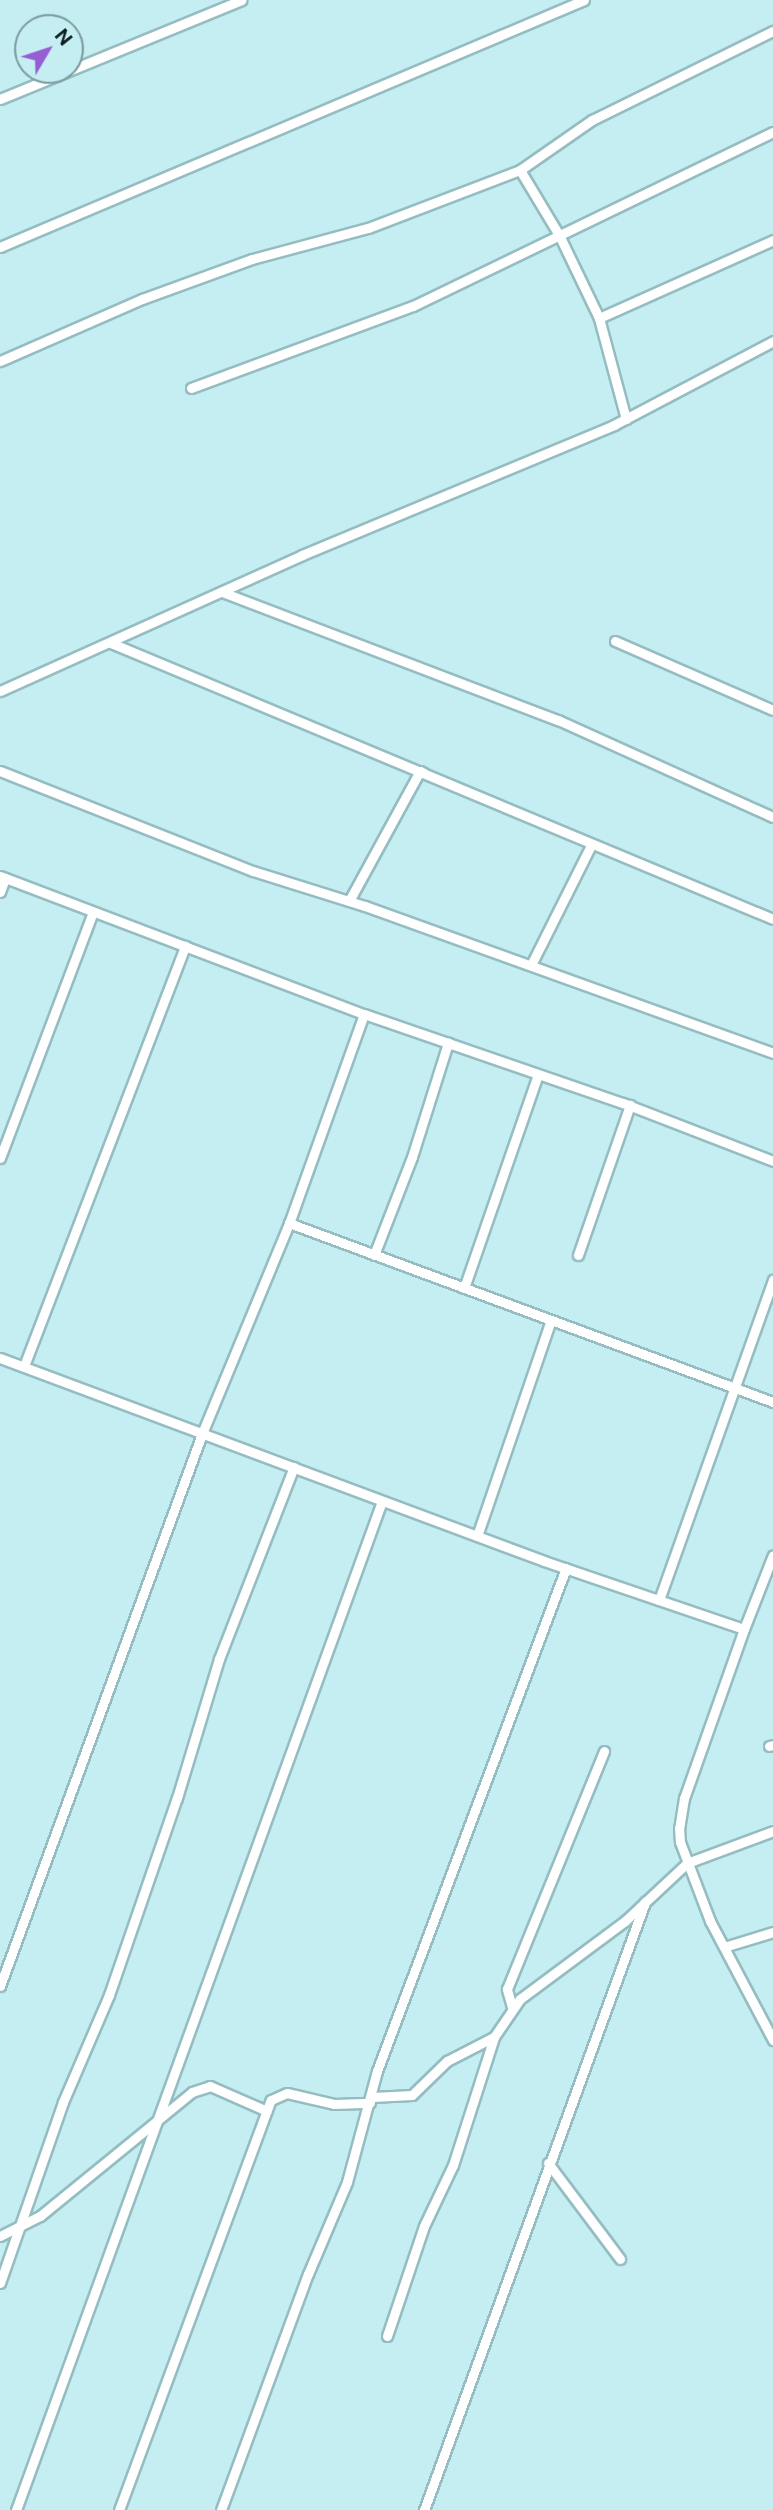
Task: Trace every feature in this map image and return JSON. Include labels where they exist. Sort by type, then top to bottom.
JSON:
[{"type":"street","points":[[0,99],[241,0]]},
{"type":"street","points":[[0,247],[584,0]]},
{"type":"street","points":[[0,361],[142,299],[252,259],[368,228],[520,170],[592,120],[773,31]]},
{"type":"street","points":[[191,388],[413,306],[773,132]]},
{"type":"street","points":[[520,170],[559,235],[599,318],[626,419]]},
{"type":"street","points":[[599,318],[773,240]]},
{"type":"street","points":[[0,691],[222,592],[626,419],[773,341]]},
{"type":"street","points":[[222,592],[558,720],[773,817]]},
{"type":"street","points":[[615,641],[773,710]]},
{"type":"street","points":[[111,643],[158,666],[420,771],[773,919]]},
{"type":"street","points":[[0,771],[254,871],[349,901],[773,1053]]},
{"type":"street","points":[[420,771],[755,912]]},
{"type":"street","points":[[349,901],[420,771]]},
{"type":"street","points":[[531,965],[591,845]]},
{"type":"street","points":[[0,891],[3,877],[364,1014],[630,1105],[773,1161]]},
{"type":"street","points":[[0,1158],[93,912]]},
{"type":"street","points":[[24,1366],[185,946]]},
{"type":"street","points":[[0,1986],[203,1431],[289,1223],[364,1014]]},
{"type":"street","points":[[374,1255],[412,1157],[448,1043]]},
{"type":"street","points":[[464,1288],[538,1073]]},
{"type":"street","points":[[578,1255],[630,1105]]},
{"type":"street","points":[[289,1223],[732,1390],[773,1402]]},
{"type":"street","points":[[659,1600],[773,1280]]},
{"type":"street","points":[[477,1536],[551,1320]]},
{"type":"street","points":[[0,1358],[203,1431],[477,1536],[744,1629]]},
{"type":"street","points":[[0,2283],[63,2102],[109,1994],[177,1798],[219,1659],[294,1467]]},
{"type":"street","points":[[16,2510],[382,1501]]},
{"type":"street","points":[[773,1555],[684,1798],[678,1828],[687,1863],[724,1947],[773,2040]]},
{"type":"street","points":[[221,2510],[308,2274],[347,2182],[377,2071],[566,1568]]},
{"type":"street","points":[[512,2007],[508,1989],[604,1751]]},
{"type":"street","points":[[387,2336],[425,2226],[453,2165],[494,2037],[512,2007],[645,1902],[687,1863],[773,1830]]},
{"type":"street","points":[[424,2510],[645,1902]]},
{"type":"street","points":[[724,1947],[773,1932]]},
{"type":"street","points":[[119,2510],[274,2096],[287,2093],[334,2104],[412,2095],[447,2061],[494,2037]]},
{"type":"street","points":[[0,2236],[20,2230],[192,2092],[211,2086],[267,2111]]},
{"type":"street","points":[[548,2163],[620,2259]]}]
